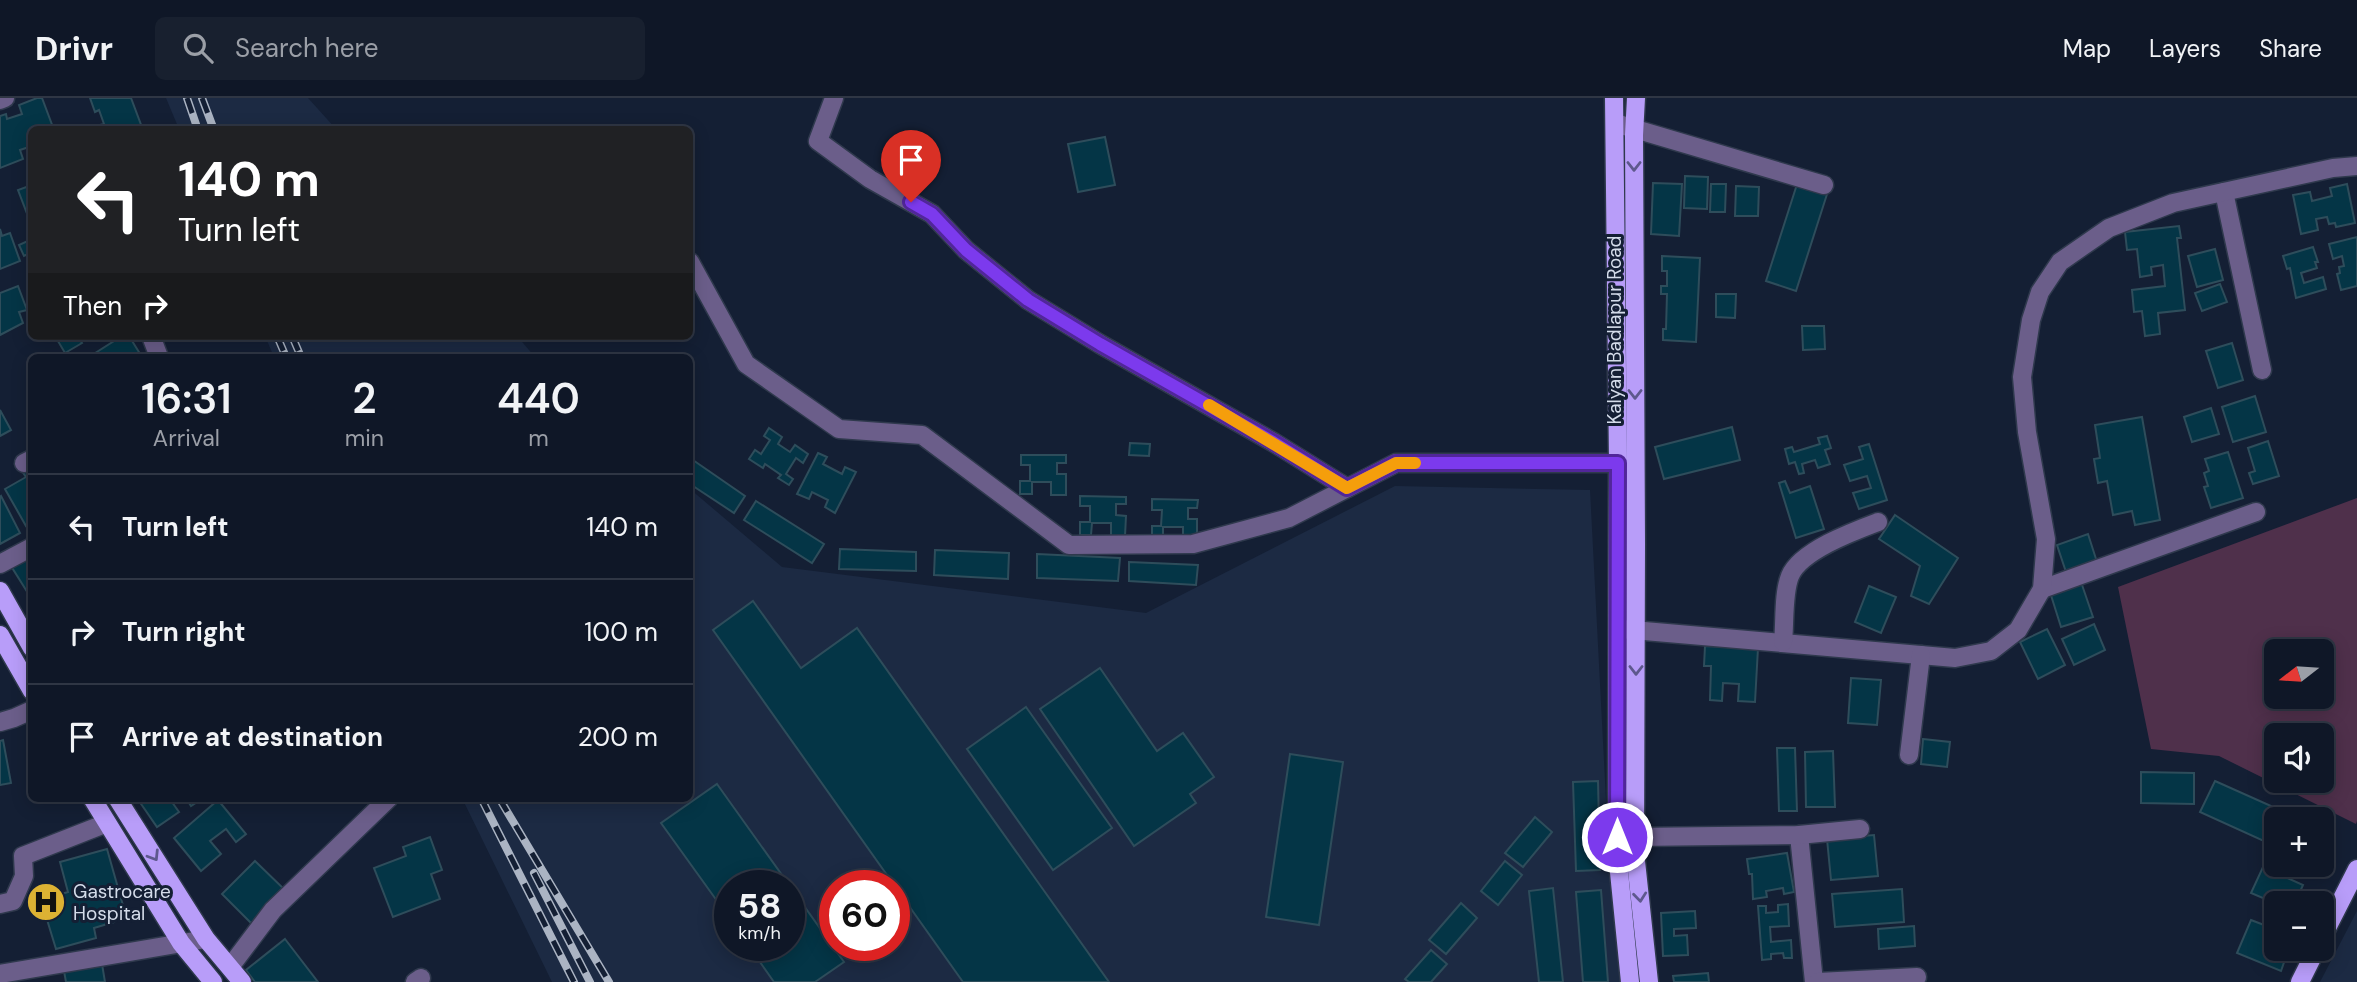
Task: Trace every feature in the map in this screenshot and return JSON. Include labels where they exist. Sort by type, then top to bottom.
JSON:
[{"type":"main road","name":"Kalyan Badlapur Road","points":[[1614,98],[1618,463],[1635,837],[1649,982]]},
{"type":"main road","name":"Kalyan Badlapur Road","points":[[1630,982],[1617,852],[1627,629],[1636,98]]},
{"type":"main road","points":[[0,592],[28,641]]},
{"type":"main road","points":[[0,635],[28,684]]},
{"type":"main road","points":[[94,802],[181,943],[213,982]]},
{"type":"main road","points":[[120,802],[206,939],[242,982]]},
{"type":"main road","points":[[2334,914],[2357,869]]},
{"type":"main road","points":[[2300,982],[2310,961]]},
{"type":"street","points":[[0,100],[5,98]]},
{"type":"street","points":[[834,98],[818,141],[870,179],[932,214],[966,250],[1028,300],[1347,488]]},
{"type":"street","points":[[1615,123],[1824,185]]},
{"type":"street","points":[[1627,629],[1955,658],[1991,651],[2018,630],[2042,589],[2046,538],[2026,432],[2022,377],[2031,320],[2040,292],[2060,262],[2109,228],[2173,203],[2333,168],[2357,166]]},
{"type":"street","points":[[2224,192],[2262,370]]},
{"type":"street","points":[[693,267],[746,364],[839,429],[922,435],[1069,545],[1193,544],[1289,518],[1396,463],[1618,463]]},
{"type":"street","points":[[2042,589],[2256,512]]},
{"type":"street","points":[[1783,642],[1790,575],[1800,562],[1853,532],[1878,522]]},
{"type":"street","points":[[0,564],[28,549]]},
{"type":"street","points":[[1909,755],[1921,654]]},
{"type":"street","points":[[0,722],[28,712]]},
{"type":"street","points":[[230,967],[273,910],[385,802]]},
{"type":"street","points":[[0,904],[13,901],[24,876],[23,856],[107,823]]},
{"type":"street","points":[[1635,837],[1799,835],[1860,829]]},
{"type":"street","points":[[1799,835],[1816,982],[1917,977]]},
{"type":"street","points":[[0,974],[206,939]]},
{"type":"shaded area","points":[[166,98],[308,98],[333,126],[178,126]]},
{"type":"shaded area","points":[[267,340],[520,340],[532,354],[273,354]]},
{"type":"shaded area","points":[[1395,486],[1590,490],[1606,800],[1623,982],[552,982],[464,802],[693,802],[693,492],[782,567],[1146,613]]},
{"type":"shaded area","points":[[2357,498],[2356,824],[2334,813],[2334,807],[2322,807],[2294,793],[2334,793],[2334,723],[2264,723],[2264,778],[2219,756],[2151,749],[2118,587]]},
{"type":"shaded area","points":[[2357,911],[2357,982],[2320,982],[2331,961],[2334,961],[2334,955]]},
{"type":"building","points":[[42,98],[52,126],[28,126],[28,147],[20,150],[23,159],[0,168],[0,116],[6,114],[7,119],[22,114],[19,105]]},
{"type":"building","points":[[90,98],[131,98],[142,126],[100,126],[104,124],[99,110],[95,112]]},
{"type":"building","points":[[1105,137],[1115,185],[1078,192],[1068,144]]},
{"type":"building","points":[[1685,176],[1708,177],[1707,209],[1684,208]]},
{"type":"building","points":[[1799,178],[1829,188],[1796,291],[1766,281]]},
{"type":"building","points":[[1653,183],[1682,184],[1679,236],[1651,234]]},
{"type":"building","points":[[1711,184],[1726,184],[1725,212],[1710,212]]},
{"type":"building","points":[[2347,184],[2355,223],[2336,227],[2335,223],[2329,224],[2327,217],[2316,219],[2318,230],[2301,234],[2293,195],[2310,192],[2312,201],[2332,196],[2330,188]]},
{"type":"building","points":[[28,186],[28,216],[18,190]]},
{"type":"building","points":[[1736,186],[1759,187],[1758,216],[1735,216]]},
{"type":"building","points":[[2179,226],[2181,238],[2177,238],[2185,310],[2158,313],[2160,334],[2145,336],[2142,311],[2134,312],[2132,290],[2165,286],[2163,265],[2151,267],[2152,275],[2140,277],[2137,249],[2127,250],[2125,232]]},
{"type":"building","points":[[0,229],[2,236],[10,233],[20,261],[0,269]]},
{"type":"building","points":[[2357,237],[2357,286],[2341,290],[2337,274],[2340,273],[2339,267],[2344,266],[2342,256],[2333,259],[2329,244]]},
{"type":"building","points":[[28,241],[28,254],[24,256],[19,245]]},
{"type":"building","points":[[2313,247],[2318,262],[2315,262],[2317,268],[2301,273],[2304,283],[2323,277],[2326,289],[2296,298],[2290,268],[2287,269],[2283,256]]},
{"type":"building","points":[[2215,249],[2223,280],[2197,287],[2188,256]]},
{"type":"building","points":[[1662,256],[1700,258],[1696,342],[1663,340],[1667,294],[1661,294],[1661,286],[1667,286],[1667,271],[1662,271]]},
{"type":"building","points":[[2220,284],[2227,302],[2202,311],[2195,293]]},
{"type":"building","points":[[18,286],[27,310],[19,312],[23,323],[0,335],[0,293]]},
{"type":"building","points":[[1716,294],[1736,294],[1735,318],[1716,317]]},
{"type":"building","points":[[1802,326],[1824,326],[1825,349],[1803,350]]},
{"type":"building","points":[[57,340],[80,340],[82,343],[65,353]]},
{"type":"building","points":[[116,340],[131,340],[140,354],[94,354]]},
{"type":"building","points":[[2232,343],[2243,380],[2218,388],[2206,351]]},
{"type":"building","points":[[2255,396],[2266,432],[2233,442],[2222,407]]},
{"type":"building","points":[[2211,408],[2219,434],[2192,442],[2184,417]]},
{"type":"building","points":[[0,410],[11,430],[0,436]]},
{"type":"building","points":[[2142,417],[2160,520],[2135,525],[2132,511],[2113,515],[2107,481],[2098,483],[2094,459],[2100,458],[2095,425]]},
{"type":"building","points":[[1732,427],[1740,460],[1664,479],[1655,447]]},
{"type":"building","points":[[769,428],[782,437],[778,444],[790,452],[795,445],[808,454],[803,463],[796,458],[786,474],[793,479],[789,485],[778,478],[781,475],[765,464],[763,468],[749,459],[755,450],[761,454],[770,440],[764,436]]},
{"type":"building","points":[[1827,436],[1831,448],[1825,450],[1830,464],[1818,468],[1815,460],[1802,464],[1804,473],[1799,474],[1795,462],[1789,464],[1785,449],[1792,447],[1794,452],[1820,444],[1818,438]]},
{"type":"building","points":[[2268,441],[2279,476],[2253,484],[2249,473],[2255,471],[2248,448]]},
{"type":"building","points":[[1130,443],[1150,444],[1149,456],[1129,455]]},
{"type":"building","points":[[1869,444],[1887,500],[1859,509],[1853,493],[1871,488],[1867,476],[1850,481],[1844,465],[1863,459],[1859,447]]},
{"type":"building","points":[[2228,452],[2243,498],[2211,508],[2204,487],[2208,486],[2204,473],[2209,471],[2205,459]]},
{"type":"building","points":[[818,453],[827,457],[823,464],[842,474],[845,467],[856,472],[835,513],[825,507],[828,500],[812,492],[809,499],[797,494]]},
{"type":"building","points":[[1021,455],[1066,455],[1066,463],[1057,463],[1057,474],[1066,474],[1066,495],[1051,495],[1051,482],[1032,482],[1032,494],[1020,494],[1020,481],[1030,481],[1030,465],[1021,465]]},
{"type":"building","points":[[693,460],[745,496],[734,513],[693,486]]},
{"type":"building","points":[[28,467],[26,526],[5,489],[26,477],[22,471]]},
{"type":"building","points":[[1785,481],[1790,493],[1810,486],[1824,529],[1796,538],[1779,483]]},
{"type":"building","points":[[1080,496],[1126,497],[1126,504],[1116,504],[1116,515],[1126,516],[1125,536],[1111,536],[1111,523],[1092,523],[1091,535],[1080,535],[1080,522],[1090,522],[1090,506],[1080,506]]},
{"type":"building","points":[[0,497],[20,533],[0,544]]},
{"type":"building","points":[[1152,499],[1198,500],[1197,508],[1188,508],[1188,519],[1197,519],[1197,540],[1183,539],[1183,527],[1163,527],[1163,539],[1152,539],[1152,526],[1161,526],[1162,510],[1152,510]]},
{"type":"building","points":[[756,501],[824,544],[812,563],[744,520]]},
{"type":"building","points":[[1895,515],[1958,558],[1929,604],[1911,596],[1920,566],[1879,539]]},
{"type":"building","points":[[2088,534],[2097,562],[2066,572],[2057,545]]},
{"type":"building","points":[[840,549],[916,552],[916,571],[839,569]]},
{"type":"building","points":[[935,550],[1009,553],[1008,579],[934,575]]},
{"type":"building","points":[[1037,554],[1120,558],[1118,581],[1037,578]]},
{"type":"building","points":[[28,555],[28,593],[11,566]]},
{"type":"building","points":[[1129,562],[1198,565],[1196,585],[1129,581]]},
{"type":"building","points":[[2080,579],[2093,617],[2061,627],[2049,589]]},
{"type":"building","points":[[1869,586],[1896,597],[1881,633],[1855,622]]},
{"type":"building","points":[[753,601],[801,668],[857,628],[1109,982],[963,982],[910,907],[910,870],[883,870],[713,630]]},
{"type":"building","points":[[2094,624],[2105,650],[2074,665],[2062,639]]},
{"type":"building","points":[[2047,629],[2065,665],[2038,679],[2020,642]]},
{"type":"building","points":[[1705,646],[1758,648],[1755,702],[1738,701],[1739,684],[1723,683],[1722,701],[1710,700],[1711,666],[1704,666]]},
{"type":"building","points":[[1100,668],[1157,751],[1183,733],[1214,777],[1190,794],[1196,803],[1134,846],[1040,709]]},
{"type":"building","points":[[1851,678],[1881,680],[1877,725],[1848,723]]},
{"type":"building","points":[[1026,707],[1112,828],[1053,870],[967,749]]},
{"type":"building","points":[[1923,739],[1950,742],[1947,767],[1921,764]]},
{"type":"building","points":[[3,740],[11,783],[0,785],[0,741]]},
{"type":"building","points":[[1777,748],[1795,748],[1797,811],[1779,811]]},
{"type":"building","points":[[1833,751],[1835,807],[1806,807],[1805,752]]},
{"type":"building","points":[[1290,754],[1343,762],[1319,925],[1266,917]]},
{"type":"building","points":[[2141,772],[2194,773],[2194,804],[2141,803]]},
{"type":"building","points":[[1598,781],[1600,870],[1576,871],[1573,782]]},
{"type":"building","points":[[2215,781],[2273,807],[2264,807],[2264,841],[2200,812]]},
{"type":"building","points":[[717,784],[778,870],[714,870],[714,897],[661,823]]},
{"type":"building","points":[[140,802],[172,802],[179,812],[157,827]]},
{"type":"building","points":[[216,802],[220,802],[246,834],[236,842],[226,829],[210,841],[221,854],[201,871],[174,838]]},
{"type":"building","points":[[1535,817],[1552,832],[1523,867],[1505,853]]},
{"type":"building","points":[[1874,835],[1878,876],[1831,880],[1827,839]]},
{"type":"building","points":[[430,837],[442,870],[431,874],[440,899],[393,917],[374,868],[406,856],[403,847]]},
{"type":"building","points":[[107,849],[124,909],[111,913],[114,922],[94,928],[96,938],[56,949],[41,900],[68,892],[60,862]]},
{"type":"building","points":[[1787,853],[1794,892],[1784,894],[1783,888],[1766,891],[1767,897],[1753,899],[1752,874],[1749,874],[1747,859]]},
{"type":"building","points":[[255,861],[287,892],[254,926],[222,894]]},
{"type":"building","points":[[1505,861],[1522,875],[1498,905],[1481,891]]},
{"type":"building","points":[[2263,867],[2264,877],[2285,877],[2303,885],[2300,891],[2264,891],[2264,898],[2251,893]]},
{"type":"building","points":[[1553,888],[1563,982],[1539,982],[1529,891]]},
{"type":"building","points":[[1902,889],[1904,922],[1835,927],[1832,894]]},
{"type":"building","points":[[1601,890],[1608,982],[1583,982],[1576,892]]},
{"type":"building","points":[[1461,903],[1477,918],[1446,954],[1429,940]]},
{"type":"building","points":[[1788,904],[1789,926],[1770,927],[1771,942],[1791,940],[1792,958],[1784,958],[1783,953],[1771,954],[1771,959],[1762,960],[1758,906],[1766,906],[1766,913],[1778,912],[1778,905]]},
{"type":"building","points":[[805,907],[819,927],[819,961],[844,962],[815,982],[774,982],[759,961],[805,961]]},
{"type":"building","points":[[1695,911],[1696,928],[1674,929],[1674,936],[1687,935],[1688,955],[1663,956],[1661,913]]},
{"type":"building","points":[[2251,920],[2264,925],[2264,961],[2284,961],[2281,971],[2237,953]]},
{"type":"building","points":[[1914,926],[1915,946],[1879,949],[1878,929]]},
{"type":"building","points":[[285,939],[318,982],[255,982],[246,970]]},
{"type":"building","points":[[1431,950],[1447,964],[1431,982],[1409,982],[1405,979]]},
{"type":"building","points":[[102,964],[105,982],[66,982],[64,971]]},
{"type":"building","points":[[1708,973],[1709,982],[1674,982],[1673,976]]},
{"type":"railway","points":[[187,98],[197,126]]},
{"type":"railway","points":[[202,98],[212,126]]},
{"type":"railway","points":[[279,340],[285,354]]},
{"type":"railway","points":[[294,340],[300,354]]},
{"type":"railway","points":[[483,802],[574,982]]},
{"type":"railway","points":[[501,802],[609,982]]},
{"type":"railway","points":[[534,873],[590,982]]},
{"type":"slow traffic","points":[[1209,405],[1347,488],[1396,463],[1415,463]]},
{"type":"place","name":"Gastrocare Hospital","points":[[46,902]]},
{"type":"route","points":[[911,202],[932,214],[966,250],[1028,300],[1347,488],[1396,463],[1618,463],[1617,837]]}]
